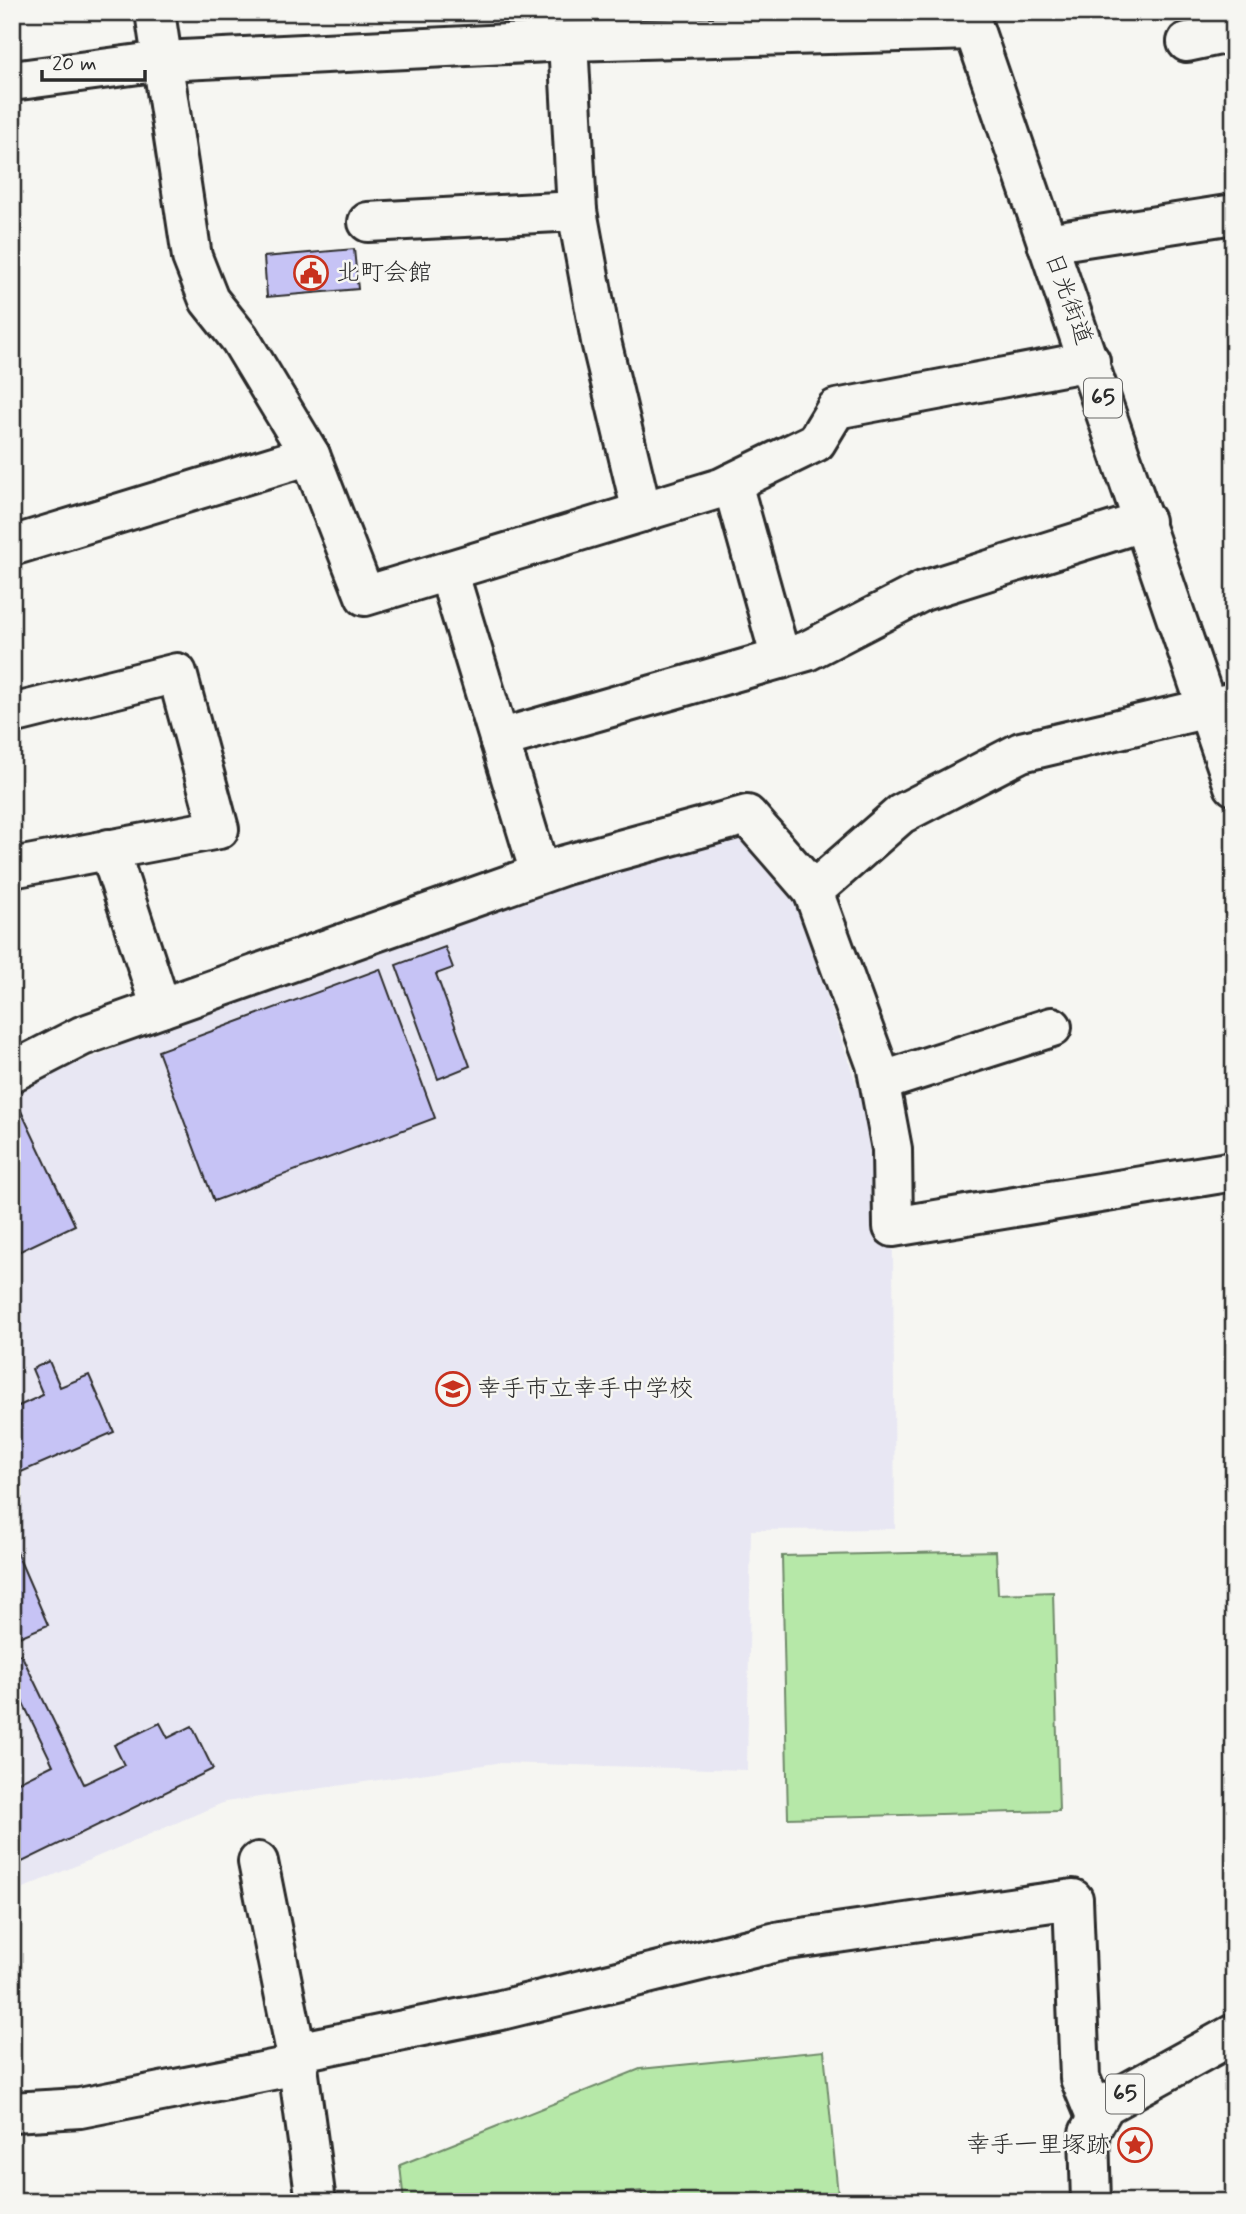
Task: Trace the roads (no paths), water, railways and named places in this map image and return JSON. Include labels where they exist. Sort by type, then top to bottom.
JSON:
[{"type":"street","points":[[155,12],[192,257],[209,300],[240,339],[310,455],[365,596],[732,483],[816,442],[836,409],[1090,361]]},
{"type":"street","points":[[12,81],[162,61],[971,21]]},
{"type":"street","name":"日光街道","points":[[971,21],[1145,521],[1221,705],[1234,786]]},
{"type":"street","points":[[1187,42],[1234,32]]},
{"type":"street","points":[[568,41],[577,211],[601,341],[642,512]]},
{"type":"street","points":[[368,222],[577,211]]},
{"type":"street","points":[[1048,243],[1234,214]]},
{"type":"street","points":[[12,546],[310,455]]},
{"type":"street","points":[[732,483],[781,659]]},
{"type":"street","points":[[499,739],[807,651],[923,591],[1145,521]]},
{"type":"street","points":[[448,571],[540,873]]},
{"type":"street","points":[[12,714],[177,673],[219,829],[12,868]]},
{"type":"street","points":[[813,891],[901,814],[1021,752],[1221,705]]},
{"type":"street","points":[[12,1072],[82,1036],[540,873],[747,815],[813,891],[880,1082],[892,1149],[894,1227],[1234,1171]]},
{"type":"street","points":[[109,849],[161,1008]]},
{"type":"street","points":[[880,1082],[1052,1027]]},
{"type":"street","points":[[258,1862],[296,2059],[316,2202]]},
{"type":"street","points":[[12,2112],[80,2108],[296,2059],[781,1941],[1073,1899],[1080,2078],[1096,2117]]},
{"type":"street","name":"65","points":[[1091,2202],[1089,2133],[1105,2105],[1234,2034]]},
{"type":"place","name":"北町会館","points":[[311,273]]},
{"type":"place","name":"幸手市立幸手中学校","points":[[453,1389]]},
{"type":"place","name":"幸手一里塚跡","points":[[1135,2145]]}]
